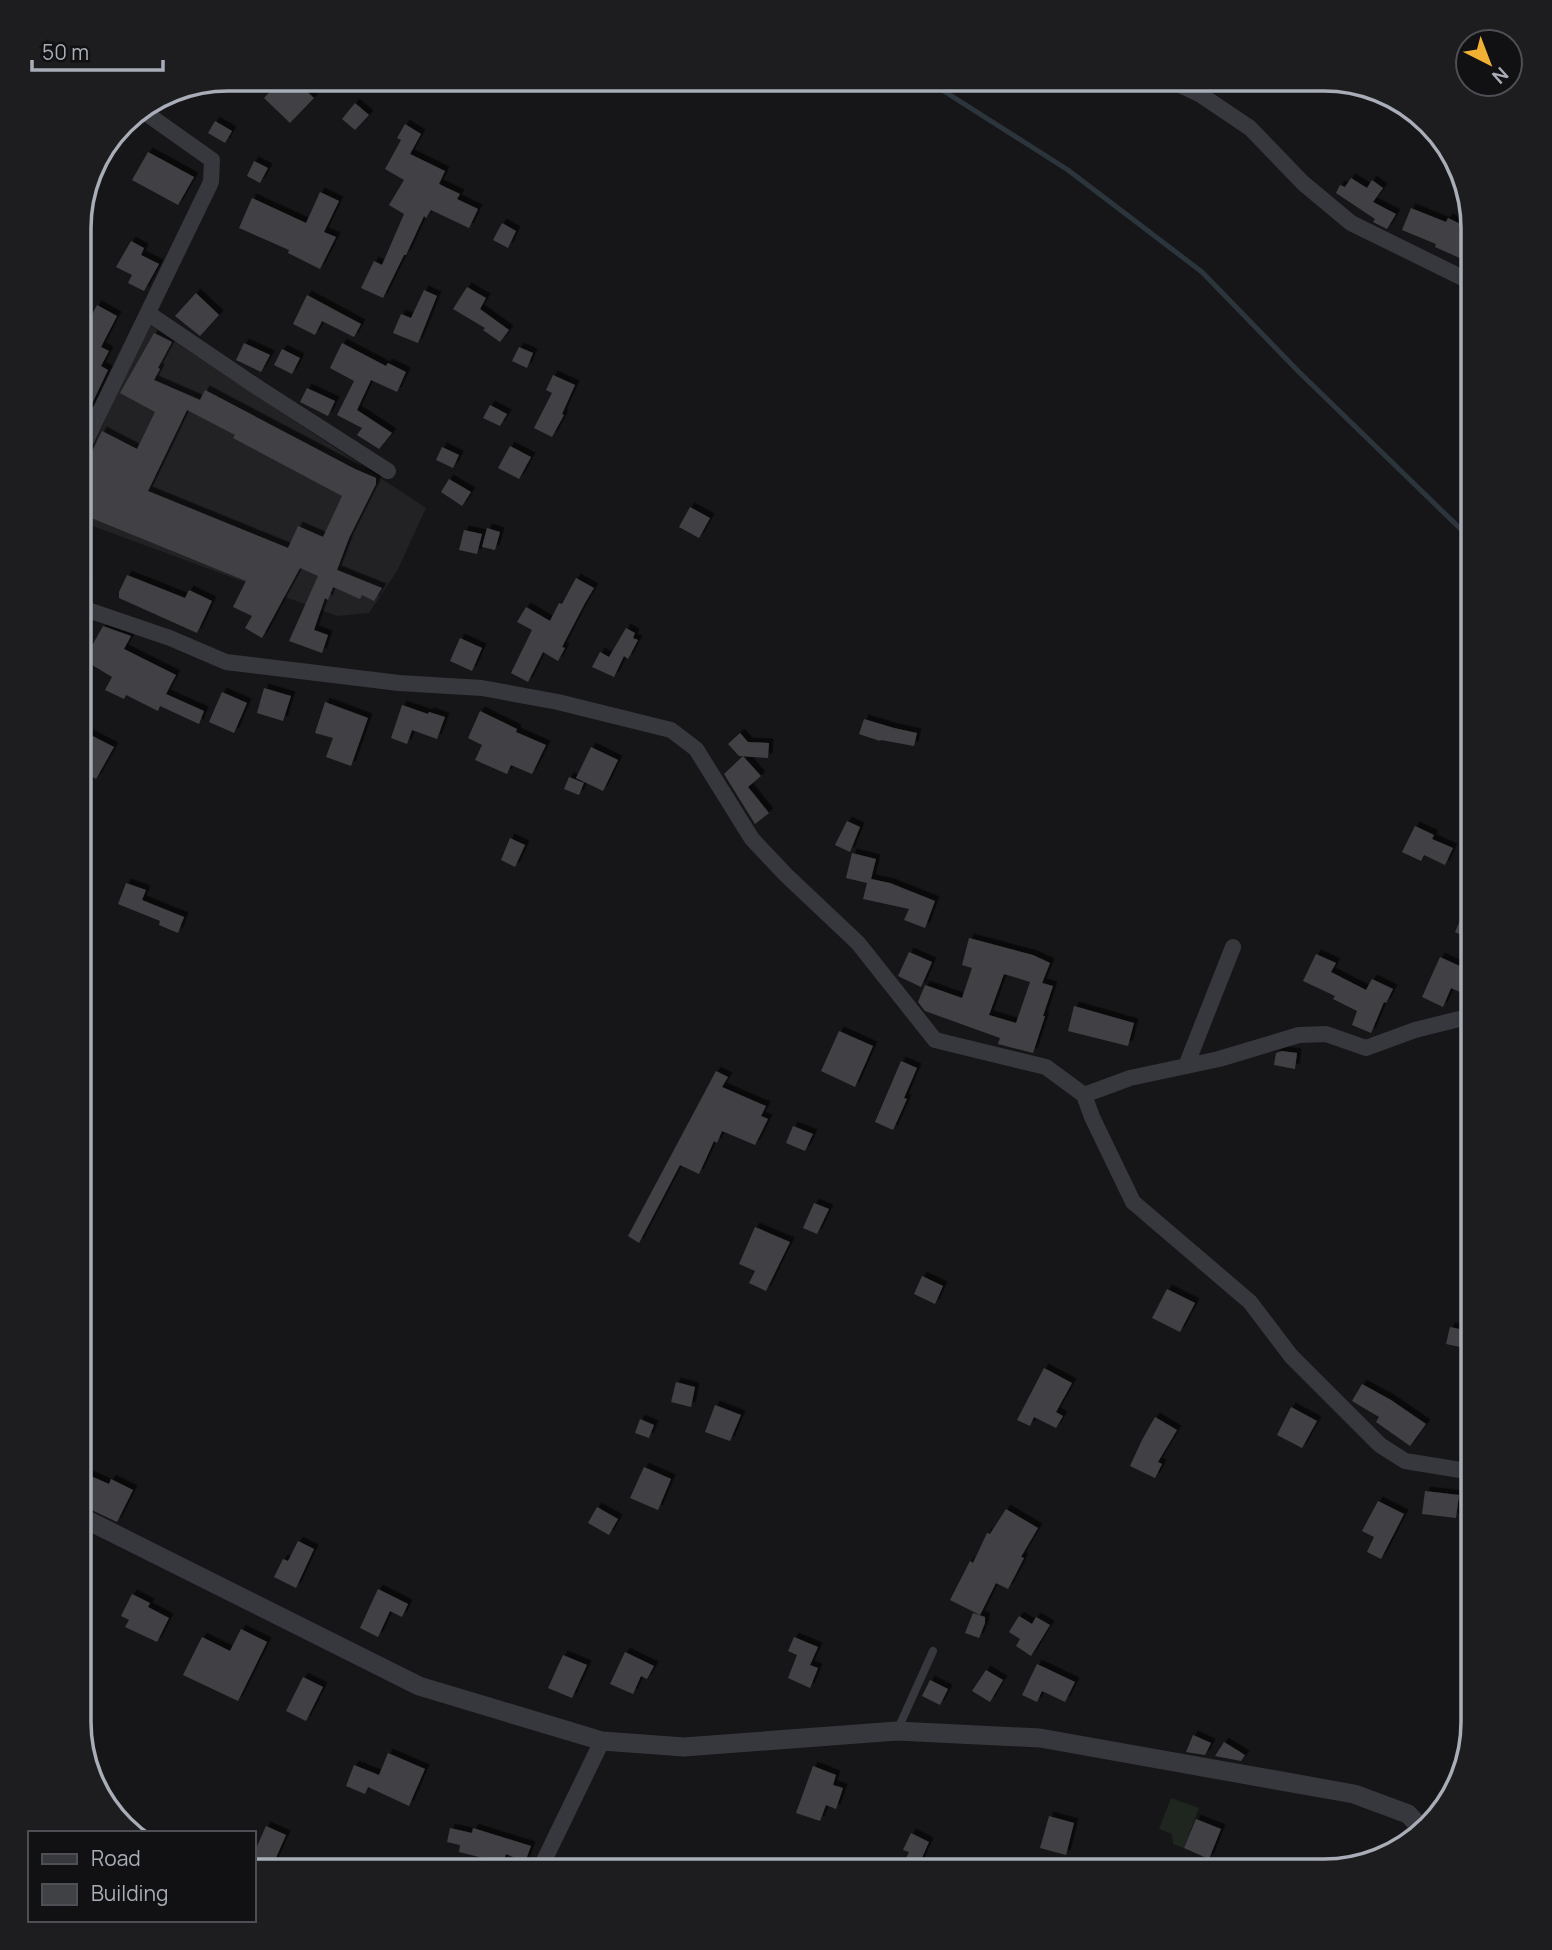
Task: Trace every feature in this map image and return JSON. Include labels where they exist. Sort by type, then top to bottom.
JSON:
[{"type":"street","points":[[1193,91],[1250,128],[1303,183],[1351,223],[1461,277]]},
{"type":"street","points":[[91,431],[211,182],[212,160],[150,116]]},
{"type":"street","points":[[149,314],[388,471]]},
{"type":"street","points":[[91,611],[170,638],[226,662],[399,683],[482,688],[558,702],[671,730],[696,749],[752,839],[858,943],[935,1040],[1046,1067],[1084,1095],[1133,1202],[1250,1302],[1291,1356],[1380,1445],[1405,1461],[1461,1470]]},
{"type":"street","points":[[1186,1066],[1233,947]]},
{"type":"street","points":[[1084,1095],[1130,1078],[1219,1059],[1299,1035],[1326,1034],[1366,1048],[1415,1030],[1461,1019]]},
{"type":"street","points":[[91,1522],[419,1686],[602,1741],[684,1747],[897,1731],[1040,1738],[1354,1794],[1408,1814],[1416,1823]]},
{"type":"street","points":[[545,1859],[602,1741]]},
{"type":"lane","points":[[897,1731],[933,1651]]},
{"type":"shaded area","points":[[148,324],[426,508],[397,571],[369,613],[337,616],[91,525],[91,452]]},
{"type":"shaded area","points":[[1171,1798],[1199,1808],[1184,1848],[1173,1844],[1172,1834],[1159,1829]]},
{"type":"building","points":[[271,91],[306,91],[314,98],[290,123],[264,98]]},
{"type":"building","points":[[355,103],[369,115],[355,130],[342,119]]},
{"type":"building","points":[[215,121],[232,131],[225,143],[208,133]]},
{"type":"building","points":[[405,124],[421,134],[410,154],[445,171],[439,184],[460,194],[457,199],[478,209],[469,228],[431,210],[426,218],[424,216],[383,298],[361,288],[374,261],[382,265],[404,214],[389,205],[404,180],[385,169],[401,140],[397,138]]},
{"type":"building","points":[[148,152],[194,177],[178,205],[132,180]]},
{"type":"building","points":[[254,161],[268,168],[260,183],[247,176]]},
{"type":"building","points":[[1351,178],[1367,188],[1372,180],[1383,188],[1373,202],[1396,214],[1387,229],[1373,222],[1375,219],[1336,193],[1340,185],[1345,187]]},
{"type":"building","points":[[320,192],[339,201],[324,232],[336,237],[320,269],[288,253],[289,250],[239,228],[252,198],[306,223]]},
{"type":"building","points":[[1411,208],[1446,222],[1448,218],[1461,224],[1461,259],[1435,247],[1436,244],[1402,230]]},
{"type":"building","points":[[502,223],[516,231],[508,248],[493,240]]},
{"type":"building","points":[[131,241],[144,248],[141,255],[159,264],[144,291],[128,283],[132,275],[116,267]]},
{"type":"building","points":[[467,287],[486,298],[480,309],[509,330],[500,342],[483,330],[485,328],[453,309]]},
{"type":"building","points":[[424,290],[437,296],[418,343],[393,333],[401,314],[411,318]]},
{"type":"building","points":[[196,293],[219,315],[200,336],[175,316]]},
{"type":"building","points":[[307,295],[361,324],[354,337],[322,321],[315,335],[293,324]]},
{"type":"building","points":[[97,305],[117,316],[101,347],[109,351],[101,366],[108,370],[91,406],[91,326],[91,316]]},
{"type":"building","points":[[154,333],[172,342],[154,380],[200,400],[205,390],[376,478],[376,484],[349,538],[337,570],[382,588],[374,601],[362,595],[360,599],[333,587],[328,600],[325,598],[314,630],[328,635],[322,653],[289,641],[318,576],[300,568],[262,638],[245,628],[252,616],[233,607],[246,581],[91,518],[91,454],[102,431],[137,449],[155,412],[120,393]],"holes":[[[187,410],[235,435],[233,438],[342,496],[323,537],[298,526],[288,548],[148,491]]]},
{"type":"building","points":[[244,343],[270,355],[261,372],[236,360]]},
{"type":"building","points":[[342,343],[386,366],[388,363],[406,372],[397,392],[371,380],[357,410],[392,433],[379,449],[357,435],[362,428],[337,415],[354,381],[330,368]]},
{"type":"building","points":[[519,347],[533,353],[527,368],[512,361]]},
{"type":"building","points":[[282,349],[300,358],[292,374],[274,365]]},
{"type":"building","points":[[553,375],[575,385],[552,437],[534,428],[552,393],[546,390]]},
{"type":"building","points":[[307,388],[335,401],[328,416],[300,402]]},
{"type":"building","points":[[490,405],[507,414],[500,426],[483,418]]},
{"type":"building","points":[[510,446],[531,457],[519,479],[498,468]]},
{"type":"building","points":[[442,447],[459,455],[453,468],[436,460]]},
{"type":"building","points":[[449,479],[471,492],[462,506],[441,492]]},
{"type":"building","points":[[690,507],[710,518],[699,538],[679,527]]},
{"type":"building","points":[[487,528],[500,532],[495,550],[482,547]]},
{"type":"building","points":[[464,530],[482,534],[477,554],[459,550]]},
{"type":"building","points":[[127,575],[185,598],[189,590],[212,601],[197,633],[119,598]]},
{"type":"building","points":[[576,578],[594,588],[562,647],[565,648],[558,661],[543,652],[528,682],[511,673],[532,630],[517,622],[526,607],[550,621]]},
{"type":"building","points":[[103,626],[131,636],[124,649],[176,675],[166,694],[204,711],[199,724],[160,706],[158,711],[126,695],[124,699],[105,690],[112,677],[91,664],[91,647]]},
{"type":"building","points":[[626,628],[635,633],[633,638],[638,640],[628,659],[624,656],[614,677],[592,667],[600,652],[609,657]]},
{"type":"building","points":[[460,638],[482,648],[472,671],[450,661]]},
{"type":"building","points":[[264,688],[291,696],[283,721],[257,713]]},
{"type":"building","points":[[222,692],[247,703],[234,733],[209,722]]},
{"type":"building","points":[[325,702],[368,718],[351,766],[326,757],[333,738],[315,733]]},
{"type":"building","points":[[402,705],[445,717],[437,739],[412,730],[407,744],[391,738]]},
{"type":"building","points":[[480,711],[517,729],[516,732],[546,745],[532,774],[511,765],[507,774],[475,760],[482,745],[468,738]]},
{"type":"building","points":[[864,719],[917,733],[914,746],[880,741],[859,734]]},
{"type":"building","points":[[740,733],[748,742],[769,743],[768,758],[739,756],[728,744]]},
{"type":"building","points":[[91,735],[114,747],[96,779],[91,776]]},
{"type":"building","points":[[591,747],[618,760],[603,791],[576,778]]},
{"type":"building","points":[[743,756],[761,776],[748,787],[769,813],[755,824],[724,774]]},
{"type":"building","points":[[569,777],[584,783],[579,795],[564,789]]},
{"type":"building","points":[[847,821],[860,827],[850,852],[835,845]]},
{"type":"building","points":[[1415,826],[1434,835],[1432,839],[1453,848],[1445,865],[1424,855],[1421,861],[1402,852]]},
{"type":"building","points":[[510,838],[525,845],[515,867],[501,860]]},
{"type":"building","points":[[852,853],[876,859],[871,879],[890,883],[935,901],[925,928],[904,920],[909,909],[863,899],[867,883],[846,878]]},
{"type":"building","points":[[126,883],[146,890],[142,900],[184,917],[178,933],[159,925],[160,921],[118,904]]},
{"type":"building","points":[[1461,918],[1461,935],[1455,932]]},
{"type":"building","points":[[969,938],[1033,955],[1050,963],[1042,983],[1053,986],[1033,1053],[998,1044],[1000,1038],[925,1011],[918,1002],[925,985],[962,998],[972,968],[962,965]],"holes":[[[1004,974],[1030,982],[1016,1023],[989,1015]]]},
{"type":"building","points":[[909,952],[932,962],[921,987],[898,976]]},
{"type":"building","points":[[1316,954],[1336,963],[1331,972],[1366,990],[1372,979],[1393,989],[1386,1003],[1384,1002],[1371,1033],[1352,1025],[1357,1011],[1333,999],[1335,996],[1303,981]]},
{"type":"building","points":[[1440,957],[1461,967],[1461,993],[1451,988],[1443,1007],[1422,997]]},
{"type":"building","points":[[1074,1006],[1134,1023],[1128,1046],[1068,1031]]},
{"type":"building","points":[[839,1031],[873,1046],[855,1087],[821,1071]]},
{"type":"building","points":[[1276,1053],[1297,1053],[1295,1069],[1274,1065]]},
{"type":"building","points":[[901,1061],[917,1068],[893,1130],[875,1122]]},
{"type":"building","points":[[716,1071],[728,1077],[722,1087],[766,1106],[761,1116],[768,1119],[755,1145],[722,1131],[717,1143],[714,1141],[699,1174],[680,1165],[639,1243],[628,1236]]},
{"type":"building","points":[[793,1126],[813,1134],[805,1151],[786,1143]]},
{"type":"building","points":[[814,1203],[829,1209],[817,1234],[803,1228]]},
{"type":"building","points":[[755,1227],[790,1242],[766,1291],[749,1283],[755,1271],[739,1264]]},
{"type":"building","points":[[922,1276],[943,1286],[935,1304],[914,1294]]},
{"type":"building","points":[[1167,1289],[1195,1303],[1180,1332],[1152,1318]]},
{"type":"building","points":[[1450,1327],[1461,1329],[1460,1347],[1446,1344]]},
{"type":"building","points":[[1044,1368],[1072,1383],[1056,1412],[1063,1416],[1056,1428],[1034,1417],[1030,1426],[1017,1420]]},
{"type":"building","points":[[676,1382],[695,1387],[691,1407],[671,1402]]},
{"type":"building","points":[[1362,1384],[1426,1424],[1410,1446],[1376,1422],[1379,1417],[1352,1401]]},
{"type":"building","points":[[715,1405],[741,1415],[730,1441],[705,1432]]},
{"type":"building","points":[[1291,1407],[1317,1421],[1302,1448],[1277,1435]]},
{"type":"building","points":[[1155,1417],[1177,1430],[1158,1462],[1162,1464],[1155,1478],[1130,1466]]},
{"type":"building","points":[[640,1419],[654,1425],[649,1438],[635,1433]]},
{"type":"building","points":[[644,1467],[671,1479],[658,1510],[630,1498]]},
{"type":"building","points":[[91,1476],[109,1484],[111,1479],[133,1490],[117,1522],[91,1510]]},
{"type":"building","points":[[1425,1491],[1459,1495],[1456,1518],[1422,1514]]},
{"type":"building","points":[[1378,1501],[1404,1514],[1381,1559],[1367,1552],[1374,1537],[1362,1531]]},
{"type":"building","points":[[597,1507],[618,1519],[609,1535],[588,1523]]},
{"type":"building","points":[[1006,1509],[1038,1528],[1021,1557],[1024,1558],[1008,1589],[996,1583],[980,1615],[950,1600],[970,1561],[973,1563],[987,1533],[990,1534]]},
{"type":"building","points":[[298,1541],[314,1549],[296,1588],[274,1577],[283,1559],[288,1561]]},
{"type":"building","points":[[378,1589],[408,1604],[402,1617],[390,1611],[378,1637],[360,1628]]},
{"type":"building","points":[[132,1594],[150,1603],[148,1607],[169,1618],[157,1642],[125,1627],[129,1620],[121,1616]]},
{"type":"building","points":[[973,1613],[985,1617],[979,1638],[965,1633]]},
{"type":"building","points":[[1019,1616],[1032,1624],[1036,1617],[1050,1625],[1031,1656],[1016,1646],[1020,1639],[1009,1632]]},
{"type":"building","points":[[241,1629],[267,1642],[238,1701],[183,1675],[202,1637],[230,1651]]},
{"type":"building","points":[[794,1637],[818,1647],[810,1665],[818,1668],[810,1688],[788,1678],[797,1655],[788,1651]]},
{"type":"building","points":[[625,1652],[654,1666],[647,1679],[641,1676],[633,1694],[610,1684]]},
{"type":"building","points":[[563,1655],[587,1665],[572,1698],[548,1688]]},
{"type":"building","points":[[1037,1664],[1075,1682],[1065,1702],[1042,1691],[1037,1702],[1022,1695]]},
{"type":"building","points":[[986,1670],[1003,1680],[990,1702],[972,1691]]},
{"type":"building","points":[[303,1677],[323,1687],[306,1721],[286,1711]]},
{"type":"building","points":[[930,1680],[948,1689],[940,1705],[922,1696]]},
{"type":"building","points":[[1193,1735],[1211,1743],[1205,1755],[1186,1752]]},
{"type":"building","points":[[1224,1742],[1245,1755],[1241,1761],[1215,1756]]},
{"type":"building","points":[[388,1753],[425,1769],[409,1806],[368,1787],[365,1794],[346,1786],[354,1765],[379,1775]]},
{"type":"building","points":[[813,1766],[836,1775],[833,1785],[843,1788],[836,1809],[826,1805],[820,1821],[796,1813]]},
{"type":"building","points":[[1049,1816],[1074,1823],[1066,1855],[1040,1848]]},
{"type":"building","points":[[1196,1819],[1221,1829],[1209,1859],[1184,1848]]},
{"type":"building","points":[[266,1826],[286,1835],[275,1859],[256,1859],[256,1848]]},
{"type":"building","points":[[450,1828],[472,1833],[473,1828],[531,1846],[526,1859],[506,1854],[504,1859],[487,1859],[459,1852],[460,1845],[447,1842]]},
{"type":"building","points":[[911,1833],[929,1842],[921,1859],[906,1859],[909,1852],[903,1850]]},
{"type":"waterway","points":[[944,91],[1068,170],[1202,272],[1298,371],[1461,529]]}]
